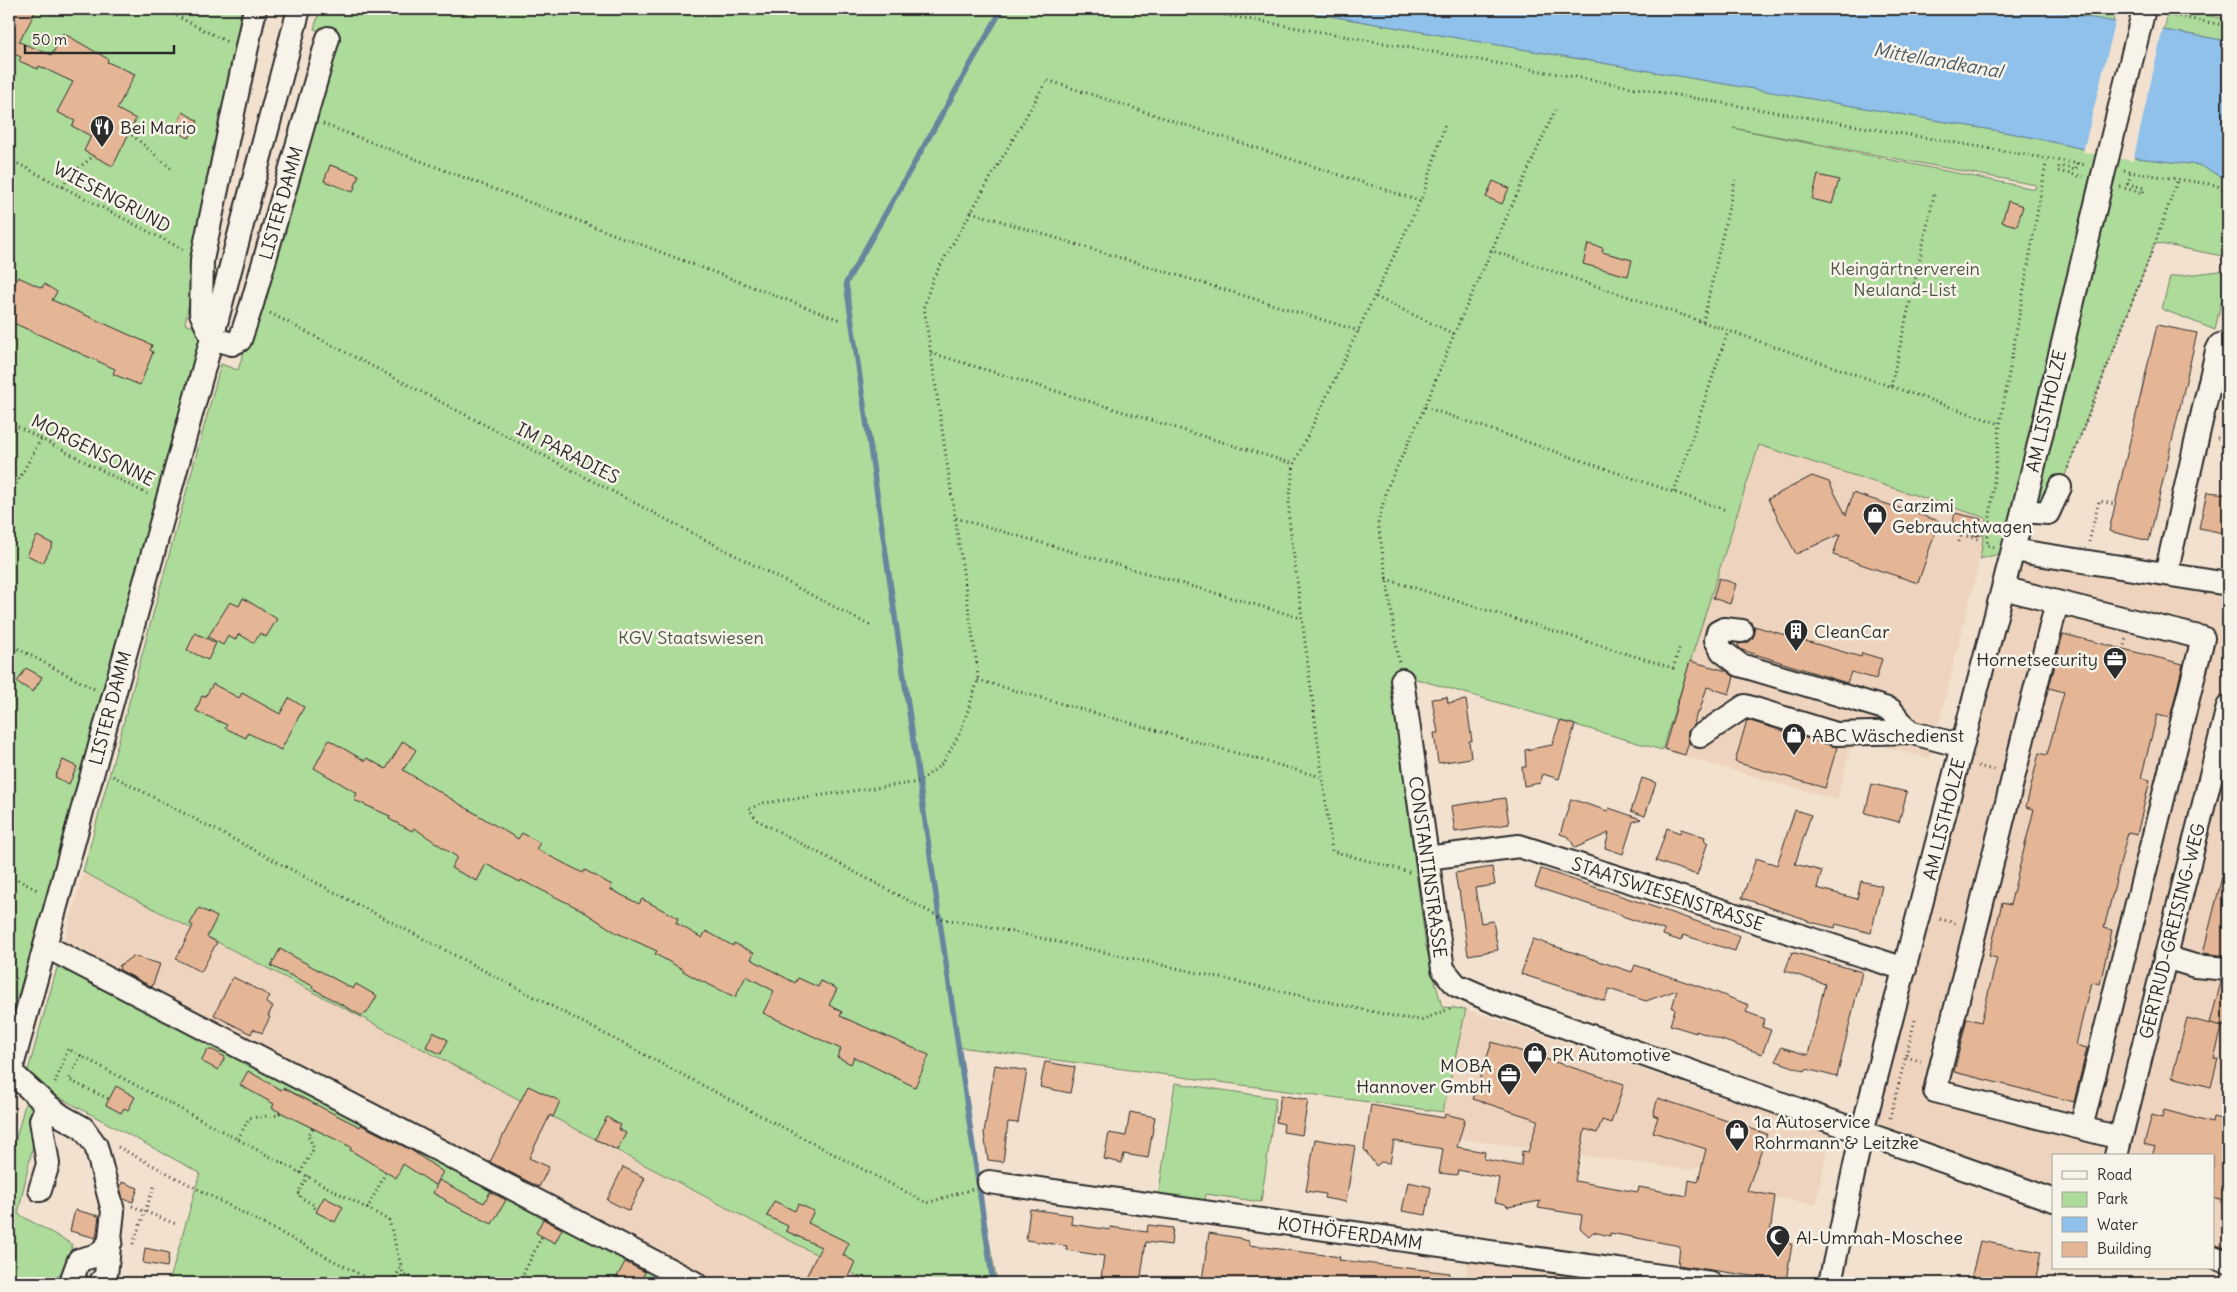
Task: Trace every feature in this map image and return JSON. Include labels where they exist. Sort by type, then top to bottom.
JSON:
[{"type":"street","points":[[212,338],[201,312],[202,260],[255,9]]},
{"type":"street","name":"LISTER DAMM","points":[[10,1074],[212,338],[299,9]]},
{"type":"street","name":"AM LISTHOLZE","points":[[1830,1283],[1862,1132],[2003,588],[2004,548],[2022,511],[2099,173],[2151,11]]},
{"type":"street","name":"LISTER DAMM","points":[[212,338],[232,344],[240,340],[328,38]]},
{"type":"street","points":[[2166,574],[2217,351],[2220,345],[2228,343]]},
{"type":"street","points":[[2022,511],[2048,513],[2060,487]]},
{"type":"street","points":[[2004,548],[2228,584]]},
{"type":"street","points":[[2003,588],[2203,638],[2082,1128]]},
{"type":"street","points":[[2057,602],[1935,1091],[2082,1128],[2118,1147]]},
{"type":"street","points":[[1742,631],[1724,629],[1718,632],[1716,640],[1722,651],[1740,665],[1891,710],[1909,732]]},
{"type":"street","name":"CONSTANTINSTRASSE","points":[[1402,680],[1443,969],[1456,985],[1474,994],[2052,1200]]},
{"type":"street","points":[[1700,736],[1745,706],[1836,734],[1909,732],[1962,746]]},
{"type":"street","name":"GERTRUD-GREISING-WEG","points":[[2118,1147],[2228,707]]},
{"type":"street","name":"STAATSWIESENSTRASSE","points":[[1428,866],[1519,846],[1905,969]]},
{"type":"street","points":[[45,946],[695,1283]]},
{"type":"street","points":[[2165,957],[2195,966],[2228,969]]},
{"type":"street","points":[[10,1074],[63,1117],[83,1128],[96,1146],[121,1244],[100,1283]]},
{"type":"street","points":[[40,1190],[48,1164],[41,1120],[47,1105]]},
{"type":"street","name":"KOTHÖFERDAMM","points":[[983,1185],[1711,1283]]},
{"type":"street","points":[[78,1283],[72,1279],[80,1260],[98,1255],[121,1244]]},
{"type":"street","points":[[2214,1257],[2228,1262]]},
{"type":"path","points":[[163,9],[245,51]]},
{"type":"path","points":[[1191,9],[2078,163],[2099,173]]},
{"type":"path","points":[[2167,15],[2168,9]]},
{"type":"path","points":[[2183,9],[2188,9]]},
{"type":"path","points":[[2151,11],[2228,26]]},
{"type":"path","points":[[1420,202],[1047,80],[933,278],[924,307],[978,680],[961,731],[943,763],[919,782],[764,803],[749,809],[757,820],[943,919],[977,924],[1397,1017],[1422,1020],[1452,1008],[1474,994]]},
{"type":"path","points":[[1402,680],[1378,522],[1388,486],[1425,407],[1490,250],[1555,110]]},
{"type":"path","points":[[306,117],[840,320]]},
{"type":"path","points":[[1428,866],[1415,874],[1332,851],[1301,618],[1289,518],[1289,501],[1294,464],[1376,297],[1424,193],[1445,124]]},
{"type":"path","points":[[132,135],[174,171]]},
{"type":"path","points":[[63,188],[69,175],[94,156]]},
{"type":"path","points":[[2004,548],[1987,545],[2000,424],[2047,158]]},
{"type":"path","name":"WIESENGRUND","points":[[9,159],[202,260]]},
{"type":"path","points":[[2077,177],[2058,171],[2060,166],[2076,170],[2078,163]]},
{"type":"path","points":[[2122,170],[2216,185],[2228,192]]},
{"type":"path","points":[[2123,188],[2143,193],[2144,188],[2128,184],[2131,172]]},
{"type":"path","points":[[2060,487],[2178,179]]},
{"type":"path","points":[[1703,322],[1736,180]]},
{"type":"path","points":[[1891,386],[1935,191]]},
{"type":"path","points":[[971,212],[1359,331]]},
{"type":"path","points":[[1490,250],[2000,424]]},
{"type":"path","points":[[1376,297],[1454,334]]},
{"type":"path","name":"IM PARADIES","points":[[252,304],[871,626]]},
{"type":"path","points":[[1674,492],[1728,331]]},
{"type":"path","points":[[931,353],[1294,464]]},
{"type":"path","points":[[1425,407],[1726,510]]},
{"type":"path","name":"MORGENSONNE","points":[[9,422],[166,503]]},
{"type":"path","points":[[2214,437],[2228,441]]},
{"type":"path","points":[[9,497],[41,439]]},
{"type":"path","points":[[2087,550],[2099,501],[2114,504]]},
{"type":"path","points":[[956,518],[1301,618]]},
{"type":"path","points":[[1959,542],[1962,534],[1978,539],[1980,533],[1989,536]]},
{"type":"path","points":[[1386,579],[1673,668],[1680,646]]},
{"type":"path","points":[[9,644],[112,698]]},
{"type":"path","points":[[978,680],[1321,777]]},
{"type":"path","points":[[93,769],[112,775],[927,1203],[983,1185]]},
{"type":"path","points":[[9,875],[58,901]]},
{"type":"path","points":[[47,1105],[68,1049],[390,1220],[403,1273],[423,1283]]},
{"type":"path","points":[[81,1055],[69,1080],[109,1099]]},
{"type":"path","points":[[238,1139],[249,1118],[279,1115],[280,1112]]},
{"type":"path","points":[[300,1172],[314,1148],[308,1136],[313,1128]]},
{"type":"path","points":[[115,1145],[376,1283]]},
{"type":"path","points":[[367,1208],[386,1172]]},
{"type":"path","points":[[308,1176],[298,1193],[301,1194],[300,1197],[314,1205],[312,1207],[316,1210]]},
{"type":"path","points":[[121,1244],[145,1212],[155,1184]]},
{"type":"path","points":[[109,1196],[178,1226]]},
{"type":"path","points":[[520,1283],[542,1236]]},
{"type":"path","points":[[393,1283],[401,1266]]},
{"type":"shaded area","points":[[1759,444],[1986,518],[1980,559],[1930,759],[1853,738],[1837,800],[1662,750]]},
{"type":"shaded area","points":[[2013,550],[2228,584],[2228,1262],[2214,1257],[2214,1154],[2052,1154],[2052,1200],[1862,1132]]},
{"type":"shaded area","points":[[83,872],[871,1283],[670,1283],[59,961]]},
{"type":"shaded area","points":[[1466,1009],[1830,1134],[1816,1205],[1748,1192],[1749,1185],[1699,1167],[1690,1170],[1439,1136]]},
{"type":"shaded area","points":[[1469,1251],[1674,1283],[1465,1283]]},
{"type":"green space","points":[[9,9],[241,9],[217,170],[198,252],[185,324],[206,331],[9,1028]]},
{"type":"green space","name":"KGV Staatswiesen","points":[[320,9],[1289,9],[2016,134],[2111,155],[2199,165],[2228,180],[2228,257],[2155,243],[2062,483],[2037,513],[2013,550],[1980,559],[1986,518],[1759,445],[1662,750],[1406,676],[1390,678],[1426,947],[1442,1007],[1466,1009],[1443,1112],[959,1047],[979,1187],[997,1283],[871,1283],[83,872],[221,364],[238,370],[262,296],[335,37],[314,29]],"holes":[[[1733,128],[2036,185],[2035,189]]]},
{"type":"green space","points":[[2040,9],[2116,9],[2113,22]]},
{"type":"green space","points":[[2169,9],[2228,19],[2228,41],[2164,30]]},
{"type":"green space","points":[[2228,270],[2215,330],[2162,309],[2170,277]]},
{"type":"green space","points":[[2228,398],[2228,436],[2221,434]]},
{"type":"green space","points":[[59,961],[669,1283],[169,1283],[200,1173],[51,1093],[27,1074]]},
{"type":"green space","points":[[1175,1083],[1276,1098],[1261,1202],[1206,1194],[1204,1205],[1158,1198]]},
{"type":"green space","points":[[27,1096],[36,1101],[36,1131],[18,1214],[72,1244],[67,1283],[9,1283],[9,1166]]},
{"type":"water","name":"Mittellandkanal","points":[[1289,9],[2040,9],[2228,41],[2228,180],[2199,165],[2111,155],[2016,134]]},
{"type":"pier","points":[[2116,19],[2163,28],[2133,161],[2083,152]]},
{"type":"building","points":[[9,9],[37,9],[19,42],[52,55],[63,33],[108,59],[107,62],[135,74],[117,109],[136,119],[113,166],[84,151],[91,136],[72,126],[75,121],[57,112],[73,82],[39,66],[38,69],[19,61],[21,57],[12,53],[9,59]]},
{"type":"building","points":[[183,112],[198,121],[189,138],[174,130]]},
{"type":"building","points":[[330,165],[359,175],[353,192],[324,181]]},
{"type":"building","points":[[1818,175],[1839,180],[1832,204],[1812,199]]},
{"type":"building","points":[[1493,181],[1509,188],[1502,204],[1486,197]]},
{"type":"building","points":[[2008,201],[2023,206],[2017,226],[2002,222]]},
{"type":"building","points":[[1588,244],[1603,248],[1602,252],[1632,260],[1628,276],[1583,264]]},
{"type":"building","points":[[18,277],[42,288],[44,284],[57,292],[52,300],[152,345],[150,350],[153,352],[140,385],[113,374],[115,369],[9,321],[9,297]]},
{"type":"building","points":[[2157,325],[2197,333],[2149,541],[2109,531]]},
{"type":"building","points":[[1812,476],[1829,482],[1846,515],[1853,493],[1939,521],[1918,583],[1833,555],[1840,534],[1796,554],[1768,499]]},
{"type":"building","points":[[2207,492],[2228,494],[2228,534],[2199,528]]},
{"type":"building","points":[[1955,513],[1981,519],[1978,536],[1951,530]]},
{"type":"building","points":[[37,536],[53,544],[43,563],[27,555]]},
{"type":"building","points":[[1719,578],[1736,584],[1730,604],[1713,598]]},
{"type":"building","points":[[243,598],[277,619],[266,637],[260,633],[254,643],[239,634],[235,640],[228,636],[223,645],[208,637],[230,602],[239,606]]},
{"type":"building","name":"CleanCar","points":[[1754,626],[1861,657],[1862,653],[1882,659],[1876,679],[1851,672],[1847,683],[1742,650],[1738,644],[1747,643],[1752,639],[1755,633]]},
{"type":"building","points":[[195,633],[216,643],[208,660],[187,650]]},
{"type":"building","points":[[2063,634],[2183,664],[2170,718],[2157,715],[2141,778],[2150,780],[2137,834],[2128,832],[2104,928],[2112,930],[2100,984],[2091,982],[2076,1045],[2087,1048],[2074,1102],[1954,1072],[1967,1018],[1981,1022],[1997,958],[1989,956],[2002,903],[2010,905],[2034,809],[2026,807],[2039,753],[2047,755],[2064,692],[2049,688]]},
{"type":"building","points":[[1690,661],[1727,671],[1734,677],[1729,694],[1707,687],[1699,713],[1697,712],[1694,724],[1688,731],[1689,742],[1685,755],[1664,749]]},
{"type":"building","points":[[26,668],[42,677],[33,692],[17,682]]},
{"type":"building","points":[[213,684],[239,698],[242,693],[280,714],[289,698],[304,707],[281,750],[248,733],[246,738],[225,728],[227,725],[196,711],[202,696],[205,697]]},
{"type":"building","points":[[1447,697],[1448,703],[1466,700],[1472,741],[1469,741],[1471,758],[1438,763],[1434,733],[1438,733],[1432,699]]},
{"type":"building","points":[[1747,720],[1837,747],[1825,788],[1735,762]]},
{"type":"building","points":[[1560,721],[1575,725],[1559,779],[1543,774],[1540,783],[1524,786],[1522,767],[1526,767],[1525,750],[1552,745]]},
{"type":"building","points":[[329,740],[365,761],[367,758],[386,769],[403,741],[416,750],[403,770],[518,839],[522,833],[540,843],[536,849],[583,873],[585,870],[612,885],[610,889],[639,904],[642,899],[678,918],[676,923],[702,938],[706,931],[733,946],[734,943],[754,953],[751,959],[795,983],[798,978],[818,987],[821,981],[837,989],[829,1005],[842,1012],[840,1016],[929,1055],[915,1087],[854,1057],[851,1064],[837,1057],[841,1049],[763,1013],[774,991],[746,976],[735,997],[697,979],[655,954],[657,951],[615,932],[580,909],[521,880],[520,882],[486,864],[477,881],[451,868],[457,857],[414,828],[412,831],[389,819],[390,816],[354,800],[357,793],[314,768]]},
{"type":"building","points":[[63,760],[77,767],[69,784],[55,777]]},
{"type":"building","points":[[1642,778],[1656,783],[1645,816],[1631,811]]},
{"type":"building","points":[[1872,784],[1907,792],[1899,822],[1865,813]]},
{"type":"building","points":[[1505,798],[1509,824],[1455,832],[1451,806]]},
{"type":"building","points":[[1571,799],[1608,811],[1609,808],[1641,819],[1633,822],[1623,854],[1605,848],[1609,833],[1575,848],[1569,837],[1560,834]]},
{"type":"building","points":[[1795,810],[1811,815],[1795,864],[1822,871],[1817,888],[1857,899],[1861,881],[1882,886],[1871,933],[1836,924],[1835,928],[1807,921],[1742,898],[1756,858],[1777,865]]},
{"type":"building","points":[[1667,828],[1680,833],[1681,829],[1705,837],[1704,841],[1708,842],[1697,875],[1656,861]]},
{"type":"building","points":[[1492,867],[1495,885],[1475,888],[1481,923],[1493,921],[1498,950],[1468,955],[1455,873]]},
{"type":"building","points":[[1541,869],[1740,936],[1735,951],[1683,935],[1681,941],[1663,935],[1664,930],[1535,887]]},
{"type":"building","points":[[2222,877],[2228,878],[2228,956],[2203,953]]},
{"type":"building","points":[[199,908],[217,917],[207,937],[217,942],[201,972],[176,959],[193,926],[190,924]]},
{"type":"building","points":[[1533,939],[1632,972],[1635,965],[1749,1005],[1746,1012],[1765,1019],[1762,1027],[1771,1030],[1762,1054],[1696,1031],[1696,1033],[1670,1025],[1675,1009],[1672,1008],[1677,990],[1646,1001],[1609,989],[1605,1001],[1521,974]]},
{"type":"building","points":[[280,949],[353,989],[356,984],[377,996],[366,1014],[364,1013],[362,1016],[312,988],[313,986],[271,966]]},
{"type":"building","points":[[1792,952],[1862,972],[1837,1077],[1806,1069],[1805,1071],[1776,1061],[1781,1047],[1808,1055],[1825,984],[1785,971]]},
{"type":"building","points":[[133,956],[160,964],[152,987],[120,970],[119,966]]},
{"type":"building","points":[[233,977],[270,996],[266,1003],[273,1006],[262,1033],[253,1029],[251,1034],[214,1015]]},
{"type":"building","points":[[2221,982],[2228,982],[2228,1027],[2210,1023]]},
{"type":"building","points":[[2187,1018],[2222,1027],[2214,1059],[2218,1059],[2211,1087],[2172,1077]]},
{"type":"building","points":[[433,1032],[448,1040],[441,1054],[426,1047]]},
{"type":"building","points":[[1492,1042],[1624,1084],[1611,1123],[1602,1120],[1597,1133],[1585,1129],[1575,1181],[1638,1192],[1639,1187],[1687,1196],[1689,1180],[1698,1182],[1706,1149],[1653,1132],[1658,1117],[1653,1115],[1658,1098],[1767,1134],[1747,1191],[1775,1196],[1769,1241],[1792,1244],[1786,1281],[1678,1265],[1680,1246],[1610,1233],[1610,1236],[1593,1232],[1589,1236],[1580,1228],[1582,1215],[1538,1208],[1540,1201],[1508,1207],[1505,1204],[1495,1202],[1499,1178],[1458,1170],[1457,1175],[1439,1173],[1443,1149],[1394,1141],[1390,1163],[1381,1162],[1376,1166],[1364,1149],[1371,1105],[1444,1118],[1445,1114],[1465,1119],[1457,1147],[1485,1152],[1484,1159],[1521,1166],[1522,1151],[1528,1152],[1538,1120],[1473,1099]]},
{"type":"building","points":[[207,1050],[213,1050],[225,1057],[218,1070],[201,1061]]},
{"type":"building","points":[[1045,1062],[1075,1067],[1070,1093],[1040,1087]]},
{"type":"building","points":[[995,1065],[1027,1071],[1018,1123],[1008,1122],[1003,1162],[988,1160],[984,1133]]},
{"type":"building","points":[[248,1071],[281,1090],[283,1088],[360,1127],[361,1125],[411,1150],[443,1172],[435,1185],[403,1164],[396,1178],[350,1150],[351,1147],[272,1108],[274,1104],[240,1085]]},
{"type":"building","points":[[116,1086],[135,1097],[128,1110],[124,1108],[121,1113],[106,1105]]},
{"type":"building","points":[[528,1086],[560,1101],[553,1117],[550,1115],[529,1158],[549,1167],[539,1187],[490,1162]]},
{"type":"building","points":[[1281,1095],[1308,1100],[1302,1135],[1283,1132],[1284,1124],[1276,1122]]},
{"type":"building","points":[[2164,1110],[2212,1123],[2213,1117],[2228,1121],[2228,1202],[2214,1198],[2214,1154],[2153,1154],[2155,1147],[2144,1144],[2152,1115],[2162,1118]]},
{"type":"building","points":[[1130,1112],[1155,1117],[1148,1158],[1124,1154],[1122,1163],[1104,1159],[1109,1133],[1126,1136]]},
{"type":"building","points":[[607,1117],[620,1125],[618,1129],[626,1133],[617,1150],[595,1139]]},
{"type":"building","points":[[1315,1139],[1355,1146],[1346,1202],[1324,1198],[1325,1194],[1306,1191]]},
{"type":"building","points":[[623,1167],[645,1178],[629,1211],[607,1200]]},
{"type":"building","points":[[439,1180],[484,1203],[490,1192],[506,1200],[492,1224],[445,1201],[433,1193]]},
{"type":"building","points":[[122,1182],[138,1188],[133,1202],[123,1199],[120,1187]]},
{"type":"building","points":[[1408,1182],[1431,1187],[1426,1215],[1402,1211]]},
{"type":"building","points":[[324,1197],[343,1207],[335,1222],[316,1212]]},
{"type":"building","points":[[774,1201],[795,1211],[798,1204],[814,1211],[808,1223],[849,1243],[843,1255],[855,1262],[845,1283],[819,1283],[806,1277],[821,1247],[786,1231],[788,1226],[767,1216]]},
{"type":"building","points":[[1030,1209],[1072,1215],[1071,1224],[1110,1230],[1110,1227],[1147,1232],[1148,1225],[1173,1228],[1171,1245],[1146,1242],[1140,1283],[1101,1278],[1104,1256],[1066,1250],[1067,1246],[1026,1240]]},
{"type":"building","points":[[75,1210],[99,1216],[96,1238],[70,1231]]},
{"type":"building","points":[[543,1219],[562,1229],[555,1243],[536,1233]]},
{"type":"building","points":[[1209,1233],[1240,1238],[1249,1241],[1249,1245],[1340,1257],[1339,1260],[1450,1273],[1449,1283],[1224,1283],[1202,1280]]},
{"type":"building","points":[[1980,1241],[2041,1252],[2035,1283],[1970,1283]]},
{"type":"building","points":[[145,1248],[169,1253],[167,1267],[143,1263]]},
{"type":"building","points":[[625,1262],[645,1272],[640,1283],[629,1283],[617,1277]]},
{"type":"waterway","points":[[993,1283],[846,283],[1002,9]]},
{"type":"place","name":"Bei Mario","points":[[102,148]]},
{"type":"place","name":"Carzimi Gebrauchtwagen","points":[[1875,536]]},
{"type":"place","name":"CleanCar","points":[[1796,652]]},
{"type":"place","name":"Hornetsecurity","points":[[2115,680]]},
{"type":"place","name":"ABC Wäschedienst","points":[[1794,756]]},
{"type":"place","name":"PK Automotive","points":[[1535,1075]]},
{"type":"place","name":"MOBA Hannover GmbH","points":[[1509,1096]]},
{"type":"place","name":"1a Autoservice Rohrmann & Leitzke","points":[[1737,1152]]},
{"type":"place","name":"Al-Ummah-Moschee","points":[[1778,1258]]},
{"type":"park label","name":"Kleingärtnerverein Neuland-List","points":[[1905,278]]}]
